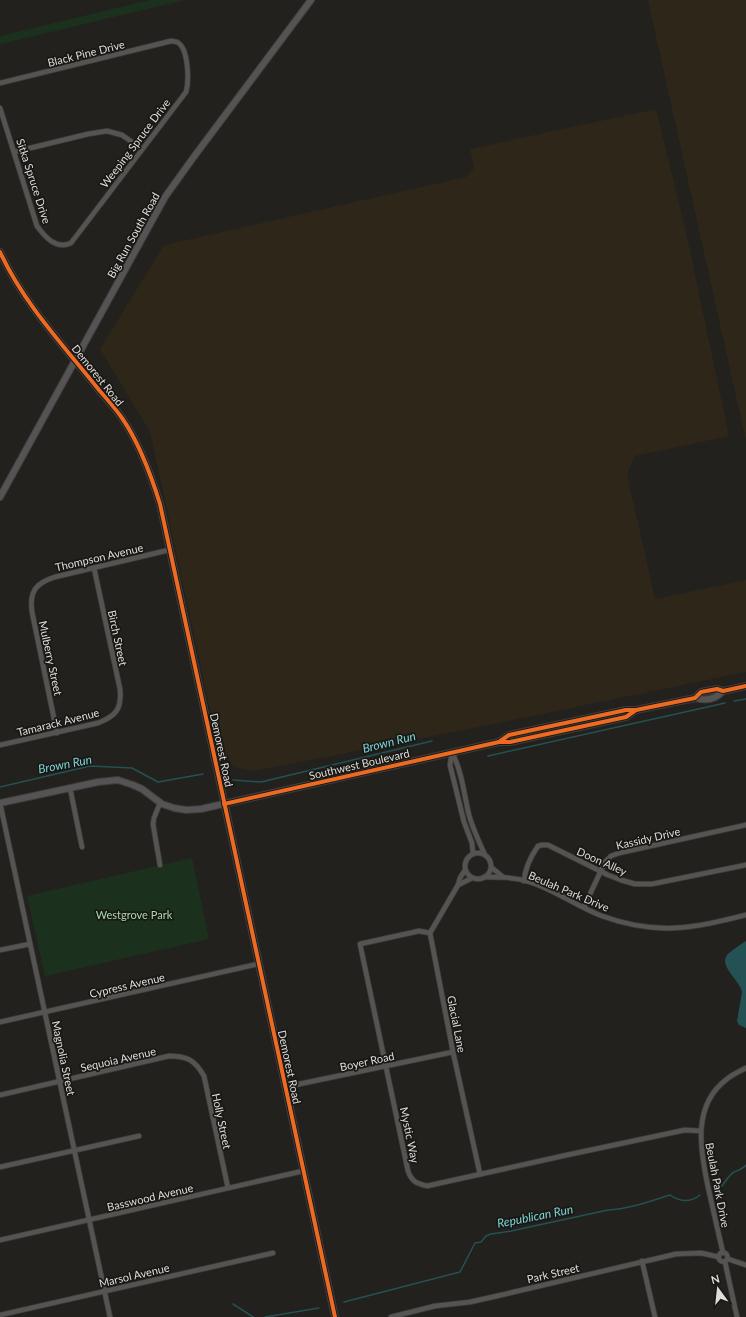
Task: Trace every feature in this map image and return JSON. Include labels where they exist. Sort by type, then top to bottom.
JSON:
[{"type":"street","name":"Big Run South Road","points":[[0,497],[168,193],[311,0]]},
{"type":"street","name":"Black Pine Drive","points":[[0,83],[171,41],[177,42]]},
{"type":"street","name":"Weeping Spruce Drive","points":[[66,245],[71,243],[186,92],[188,86],[188,71],[183,51],[177,42]]},
{"type":"street","name":"Sitka Spruce Drive","points":[[0,108],[37,226],[53,243],[60,246],[66,245]]},
{"type":"street","points":[[14,152],[88,134],[107,131],[122,135],[142,149]]},
{"type":"street","name":"Demorest Road","points":[[0,252],[10,273],[33,309],[122,418],[138,446],[160,504],[335,1317]]},
{"type":"street","name":"Thompson Avenue","points":[[35,588],[44,580],[50,578],[169,550]]},
{"type":"street","name":"Birch Street","points":[[94,568],[120,689],[120,702],[117,711]]},
{"type":"street","name":"Mulberry Street","points":[[35,588],[31,600],[32,612],[57,733]]},
{"type":"street","name":"Southwest Boulevard","points":[[0,803],[98,782],[118,780],[142,789],[160,803],[174,808],[186,810],[201,809],[498,742],[509,735],[626,710],[636,710],[695,698],[701,692],[717,689],[723,691],[746,686]]},
{"type":"street","name":"Tamarack Avenue","points":[[0,745],[98,723],[109,718],[117,711]]},
{"type":"street","points":[[452,752],[450,765],[464,822],[472,843],[473,854]]},
{"type":"street","points":[[452,752],[458,763],[475,833],[491,866],[503,877]]},
{"type":"street","points":[[70,788],[82,848]]},
{"type":"street","name":"Magnolia Street","points":[[0,803],[110,1317]]},
{"type":"street","points":[[160,803],[153,824],[160,864]]},
{"type":"street","name":"Kassidy Drive","points":[[584,907],[605,862],[611,856],[746,825]]},
{"type":"street","name":"Doon Alley","points":[[524,881],[524,874],[535,851],[538,846],[542,845],[548,846],[601,872],[635,884],[652,884],[746,865]]},
{"type":"street","points":[[430,933],[458,885],[465,870],[466,860],[473,854],[477,853],[485,856]]},
{"type":"street","points":[[458,885],[472,878],[476,879],[484,877],[488,874],[491,866]]},
{"type":"street","points":[[465,870],[472,878]]},
{"type":"street","name":"Beulah Park Drive","points":[[484,877],[503,877],[530,882],[601,916],[627,924],[674,928],[711,923],[746,915]]},
{"type":"street","name":"Mystic Way","points":[[430,933],[419,931],[360,944],[408,1171],[411,1178],[417,1184],[427,1186],[685,1130],[701,1131]]},
{"type":"street","name":"Glacial Lane","points":[[430,933],[453,1052],[480,1174]]},
{"type":"street","points":[[0,950],[30,944]]},
{"type":"street","name":"Cypress Avenue","points":[[0,1022],[258,964]]},
{"type":"street","name":"Boyer Road","points":[[285,1087],[453,1052]]},
{"type":"street","name":"Sequoia Avenue","points":[[0,1095],[169,1056],[182,1056],[193,1061]]},
{"type":"street","name":"Holly Street","points":[[193,1061],[199,1067],[204,1076],[228,1188]]},
{"type":"street","name":"Beulah Park Drive","points":[[721,1255],[700,1144],[703,1114],[707,1103],[714,1092],[726,1079],[746,1068]]},
{"type":"street","points":[[0,1167],[139,1136]]},
{"type":"street","name":"Basswood Avenue","points":[[0,1240],[303,1171]]},
{"type":"street","name":"Marsol Avenue","points":[[0,1315],[273,1253]]},
{"type":"street","name":"Park Street","points":[[392,1317],[435,1306],[470,1302],[676,1254],[701,1253],[721,1255]]},
{"type":"street","points":[[737,1317],[726,1260],[727,1255],[721,1255],[720,1261],[726,1260],[746,1265]]},
{"type":"street","points":[[642,1261],[655,1317]]},
{"type":"shaded area","points":[[648,0],[746,0],[746,441]]},
{"type":"shaded area","points":[[656,109],[686,232],[729,436],[635,456],[627,474],[655,599],[746,580],[746,672],[464,730],[254,771],[234,767],[217,742],[150,432],[100,349],[164,245],[466,177],[474,168],[470,149]]},
{"type":"green space","points":[[150,0],[185,0],[0,44],[0,36]]},
{"type":"green space","name":"Westgrove Park","points":[[192,858],[209,939],[45,976],[27,896]]},
{"type":"water","points":[[746,941],[746,1028],[739,1025],[737,1021],[742,992],[727,968],[725,958],[734,949]]},
{"type":"waterway","name":"Brown Run","points":[[734,701],[746,699]]},
{"type":"waterway","name":"Brown Run","points":[[488,756],[725,703]]},
{"type":"waterway","name":"Brown Run","points":[[233,780],[261,782],[432,741]]},
{"type":"waterway","name":"Brown Run","points":[[0,787],[90,766],[132,768],[158,782],[203,774]]},
{"type":"waterway","name":"Republican Run","points":[[718,1189],[734,1172],[746,1165]]},
{"type":"waterway","name":"Republican Run","points":[[344,1302],[460,1272],[475,1243],[481,1242],[486,1236],[491,1234],[632,1206],[670,1195],[685,1201],[696,1198],[700,1195]]},
{"type":"waterway","name":"Republican Run","points":[[233,1304],[253,1317]]},
{"type":"waterway","name":"Republican Run","points":[[265,1317],[319,1308]]},
{"type":"cycle path","points":[[0,252],[21,289],[45,324],[122,418],[134,438],[144,460],[160,504],[335,1317]]},
{"type":"cycle path","points":[[499,742],[509,735],[626,710],[636,710],[695,698],[701,692],[717,689],[723,691],[746,686]]},
{"type":"cycle path","points":[[224,804],[499,742],[510,742],[626,717],[636,710]]}]
